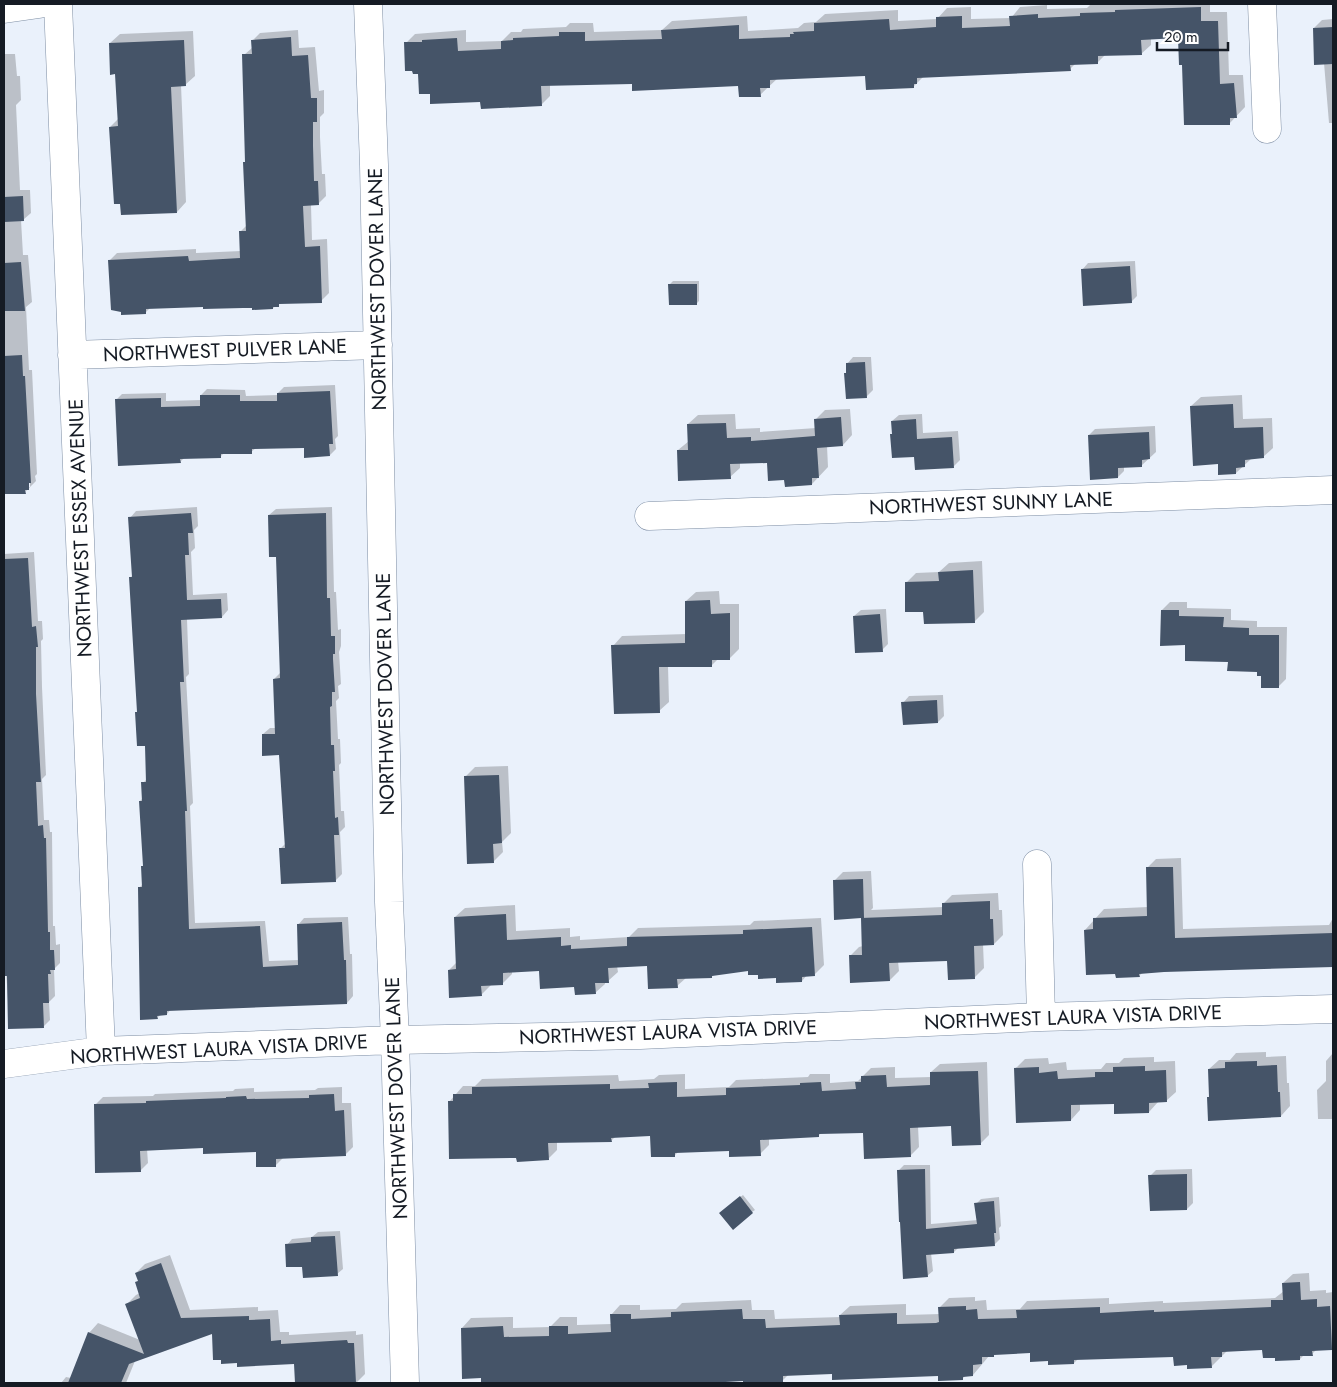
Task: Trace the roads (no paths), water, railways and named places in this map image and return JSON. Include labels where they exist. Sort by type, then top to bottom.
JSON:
[{"type":"street","points":[[4,9],[39,4]]},
{"type":"street","name":"NORTHWEST ESSEX AVENUE","points":[[58,4],[100,1052]]},
{"type":"street","name":"NORTHWEST DOVER LANE","points":[[368,4],[374,165],[389,902],[406,1383]]},
{"type":"street","points":[[1262,4],[1266,129]]},
{"type":"street","name":"NORTHWEST PULVER LANE","points":[[72,355],[378,345]]},
{"type":"street","name":"NORTHWEST SUNNY LANE","points":[[649,516],[1333,490]]},
{"type":"street","points":[[1036,864],[1042,1017]]},
{"type":"street","name":"NORTHWEST LAURA VISTA DRIVE","points":[[4,1064],[100,1052],[395,1040],[640,1035],[1042,1017],[1333,1008]]}]
